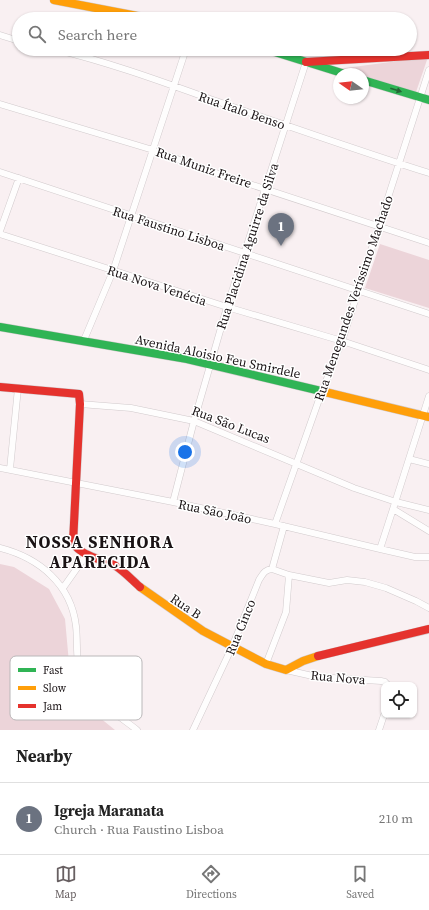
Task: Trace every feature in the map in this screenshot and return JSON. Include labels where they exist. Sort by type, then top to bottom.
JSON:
[{"type":"street","points":[[54,0],[117,12]]},
{"type":"street","points":[[0,35],[3,38]]},
{"type":"street","points":[[417,56],[429,55]]},
{"type":"street","name":"Rua Ítalo Benso","points":[[82,56],[138,72],[398,164],[429,173]]},
{"type":"street","points":[[84,340],[113,271],[184,56]]},
{"type":"street","points":[[287,56],[333,70]]},
{"type":"street","points":[[306,62],[411,56]]},
{"type":"street","name":"Rua Placidina Aguirre da Silva","points":[[173,502],[194,421],[227,307],[306,62]]},
{"type":"street","name":"Rua Menegundes Veríssimo Machado","points":[[274,524],[322,391],[342,341],[429,70]]},
{"type":"street","points":[[369,82],[429,100]]},
{"type":"street","name":"Rua Muniz Freire","points":[[0,104],[153,150],[207,170],[429,242]]},
{"type":"street","name":"Rua Faustino Lisboa","points":[[0,172],[429,314]]},
{"type":"street","points":[[0,231],[19,178]]},
{"type":"street","name":"Rua Nova Venécia","points":[[0,234],[227,307],[342,341],[429,370]]},
{"type":"street","name":"Avenida Aloisio Feu Smirdele","points":[[0,326],[187,358],[426,416]]},
{"type":"street","points":[[0,387],[76,393],[80,396],[80,404]]},
{"type":"street","points":[[10,469],[18,388]]},
{"type":"street","points":[[380,549],[409,459],[426,416],[429,396]]},
{"type":"street","name":"Rua São Lucas","points":[[80,404],[131,408],[194,421],[354,488],[396,502],[429,510]]},
{"type":"street","name":"Rua B","points":[[80,404],[74,546],[87,554],[115,566],[144,591],[203,631],[266,664],[286,670]]},
{"type":"street","points":[[409,459],[429,464]]},
{"type":"street","name":"Rua São João","points":[[0,468],[173,502],[380,549],[415,556],[429,557]]},
{"type":"street","points":[[393,509],[429,531]]},
{"type":"street","points":[[284,526],[272,569],[289,575],[329,583],[347,580],[365,582],[386,588],[429,608]]},
{"type":"street","points":[[0,548],[14,552],[36,563],[51,574],[63,588],[71,605],[76,626],[77,656]]},
{"type":"street","points":[[63,588],[87,554]]},
{"type":"street","name":"Rua Cinco","points":[[193,730],[232,647],[259,580],[263,572],[272,569]]},
{"type":"street","points":[[266,664],[286,612],[289,575]]},
{"type":"street","points":[[286,670],[298,663],[318,655],[402,637],[429,629]]},
{"type":"street","name":"Rua Nova","points":[[286,670],[317,677],[386,682]]},
{"type":"street","points":[[379,730],[383,718]]},
{"type":"street","points":[[125,720],[137,730]]},
{"type":"shaded area","points":[[428,57],[416,92],[369,78],[369,68],[346,68]]},
{"type":"shaded area","points":[[380,244],[429,260],[429,308],[365,288]]},
{"type":"shaded area","points":[[0,564],[14,567],[49,589],[65,619],[68,656],[10,656],[10,720],[103,720],[115,730],[0,730]]},
{"type":"traffic: fast","points":[[287,56],[333,70]]},
{"type":"traffic: fast","points":[[369,82],[429,100]]},
{"type":"traffic: fast","points":[[0,327],[187,359],[325,392]]},
{"type":"traffic: slow","points":[[54,0],[117,12]]},
{"type":"traffic: slow","points":[[325,392],[429,417]]},
{"type":"traffic: slow","points":[[140,587],[203,631],[266,664],[286,670],[303,661],[318,656]]},
{"type":"traffic: jam","points":[[417,56],[429,55]]},
{"type":"traffic: jam","points":[[306,62],[411,56]]},
{"type":"traffic: jam","points":[[0,387],[79,394],[80,404],[73,543],[86,554],[114,565],[140,587]]},
{"type":"traffic: jam","points":[[318,656],[429,629]]},
{"type":"place","name":"Igreja Maranata","points":[[281,246]]},
{"type":"district","name":"NOSSA SENHORA APARECIDA","points":[[100,552]]}]
